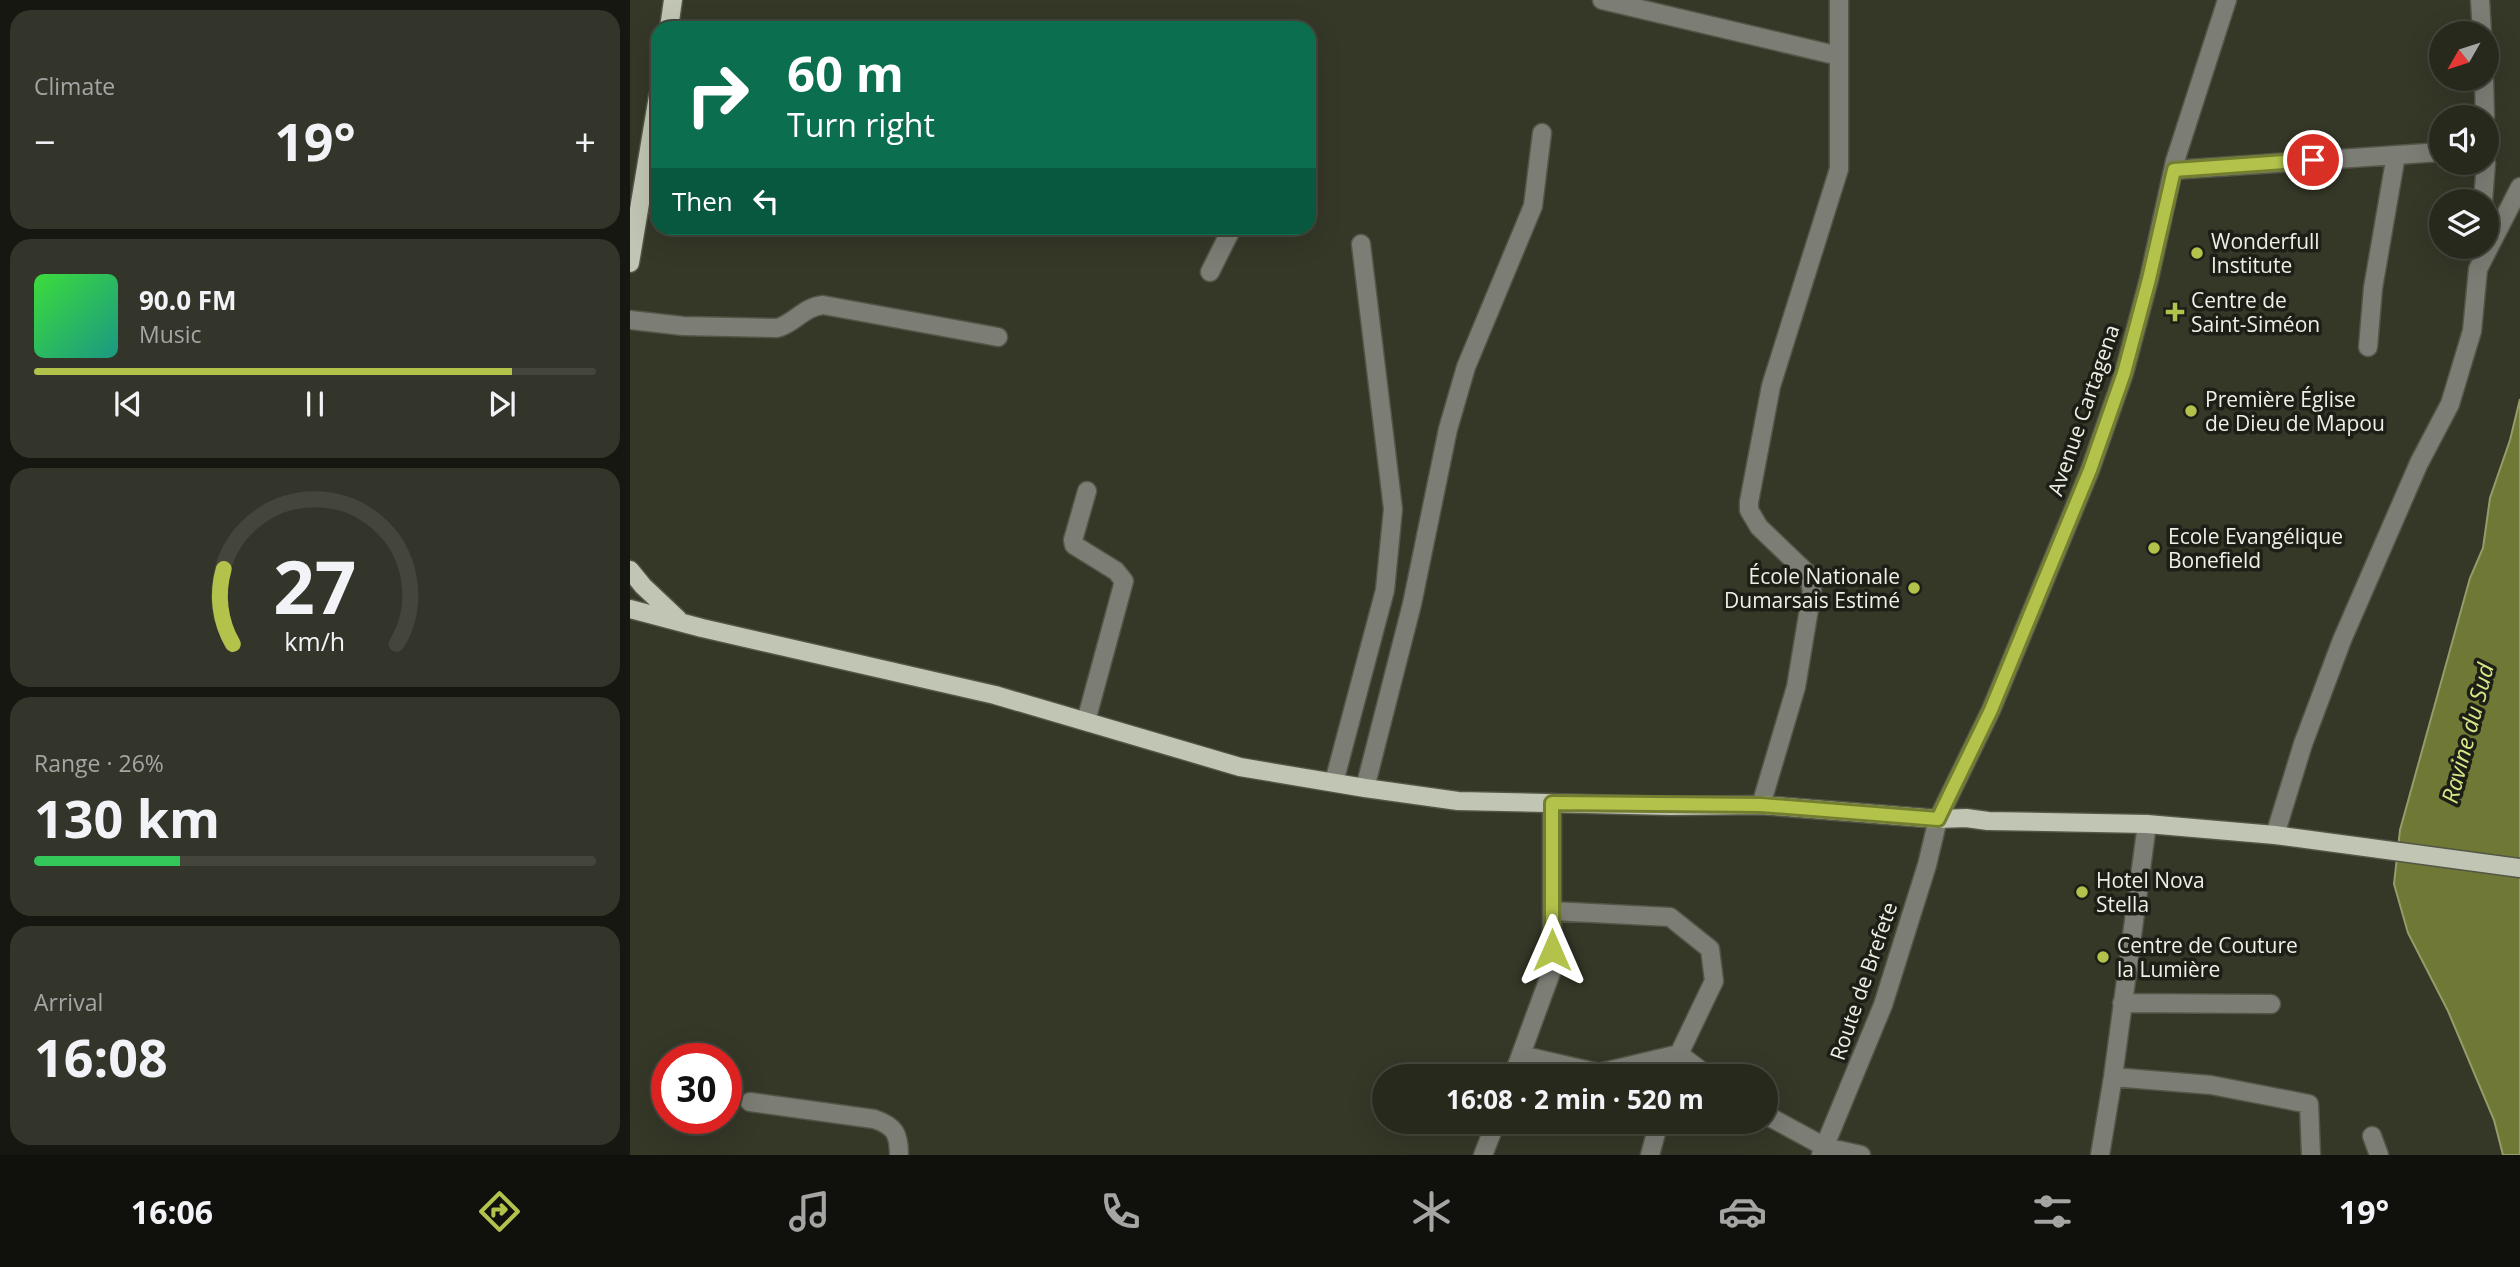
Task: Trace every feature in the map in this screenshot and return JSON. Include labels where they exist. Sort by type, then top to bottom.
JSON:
[{"type":"main road","points":[[672,21],[673,0]]},
{"type":"main road","points":[[630,263],[651,138]]},
{"type":"main road","points":[[630,570],[680,622]]},
{"type":"main road","points":[[630,609],[995,695],[1240,767],[1458,801],[1761,805],[1938,819],[2147,824],[2275,835],[2520,868]]},
{"type":"street","points":[[1602,0],[1839,56]]},
{"type":"street","points":[[1761,805],[1796,687],[1812,591],[1808,574],[1759,527],[1749,510],[1749,502],[1770,386],[1839,169],[1839,0]]},
{"type":"street","name":"Avenue Cartagena","points":[[1938,819],[1991,710],[2090,470],[2124,373],[2174,170],[2227,0]]},
{"type":"street","points":[[2480,0],[2481,21]]},
{"type":"street","points":[[1365,788],[1412,604],[1465,367],[1532,206],[1542,133]]},
{"type":"street","points":[[2174,170],[2429,153]]},
{"type":"street","points":[[2368,346],[2373,288],[2396,155]]},
{"type":"street","points":[[2478,269],[2520,187]]},
{"type":"street","points":[[1210,272],[1228,235]]},
{"type":"street","points":[[1334,782],[1385,590],[1394,509],[1361,244]]},
{"type":"street","points":[[2275,835],[2303,744],[2342,640],[2419,463],[2450,404],[2472,331],[2479,259]]},
{"type":"street","points":[[630,320],[683,326],[777,328],[785,326],[808,309],[823,306],[998,337]]},
{"type":"street","points":[[1086,721],[1124,581],[1116,571],[1074,545],[1073,540],[1087,491]]},
{"type":"street","points":[[1518,1064],[1552,970],[1552,803]]},
{"type":"street","name":"Route de Brefete","points":[[1823,1151],[1882,1005],[1927,865],[1938,819]]},
{"type":"street","points":[[2100,1155],[2147,824]]},
{"type":"street","points":[[1552,911],[1670,917],[1710,949],[1714,981],[1676,1064]]},
{"type":"street","points":[[2122,1003],[2271,1004]]},
{"type":"street","points":[[1521,1055],[1599,1073],[1679,1054]]},
{"type":"street","points":[[1679,1054],[1692,1064]]},
{"type":"street","points":[[2113,1077],[2211,1085],[2309,1104],[2311,1155]]},
{"type":"street","points":[[750,1101],[887,1123],[895,1130],[898,1138],[899,1155]]},
{"type":"street","points":[[1778,1123],[1823,1151],[1861,1155]]},
{"type":"street","points":[[1483,1155],[1491,1134]]},
{"type":"street","points":[[1650,1155],[1656,1134]]},
{"type":"street","points":[[2372,1136],[2379,1155]]},
{"type":"water","name":"Ravine du Sud","points":[[2520,399],[2520,1155],[2503,1155],[2494,1120],[2448,1011],[2408,933],[2394,884],[2400,830],[2470,578],[2483,548],[2490,498],[2510,440]]},
{"type":"place","name":"Wonderfull Institute","points":[[2197,253]]},
{"type":"place","name":"Centre de Saint-Siméon","points":[[2175,312]]},
{"type":"place","name":"Première Église de Dieu de Mapou","points":[[2191,411]]},
{"type":"place","name":"Ecole Evangélique Bonefield","points":[[2154,548]]},
{"type":"place","name":"École Nationale Dumarsais Estimé","points":[[1914,588]]},
{"type":"place","name":"Hotel Nova Stella","points":[[2082,892]]},
{"type":"place","name":"Centre de Couture la Lumière","points":[[2103,957]]},
{"type":"route","points":[[1552,950],[1552,803],[1761,805],[1938,819],[1991,710],[2090,470],[2124,373],[2174,170],[2313,160]]}]
